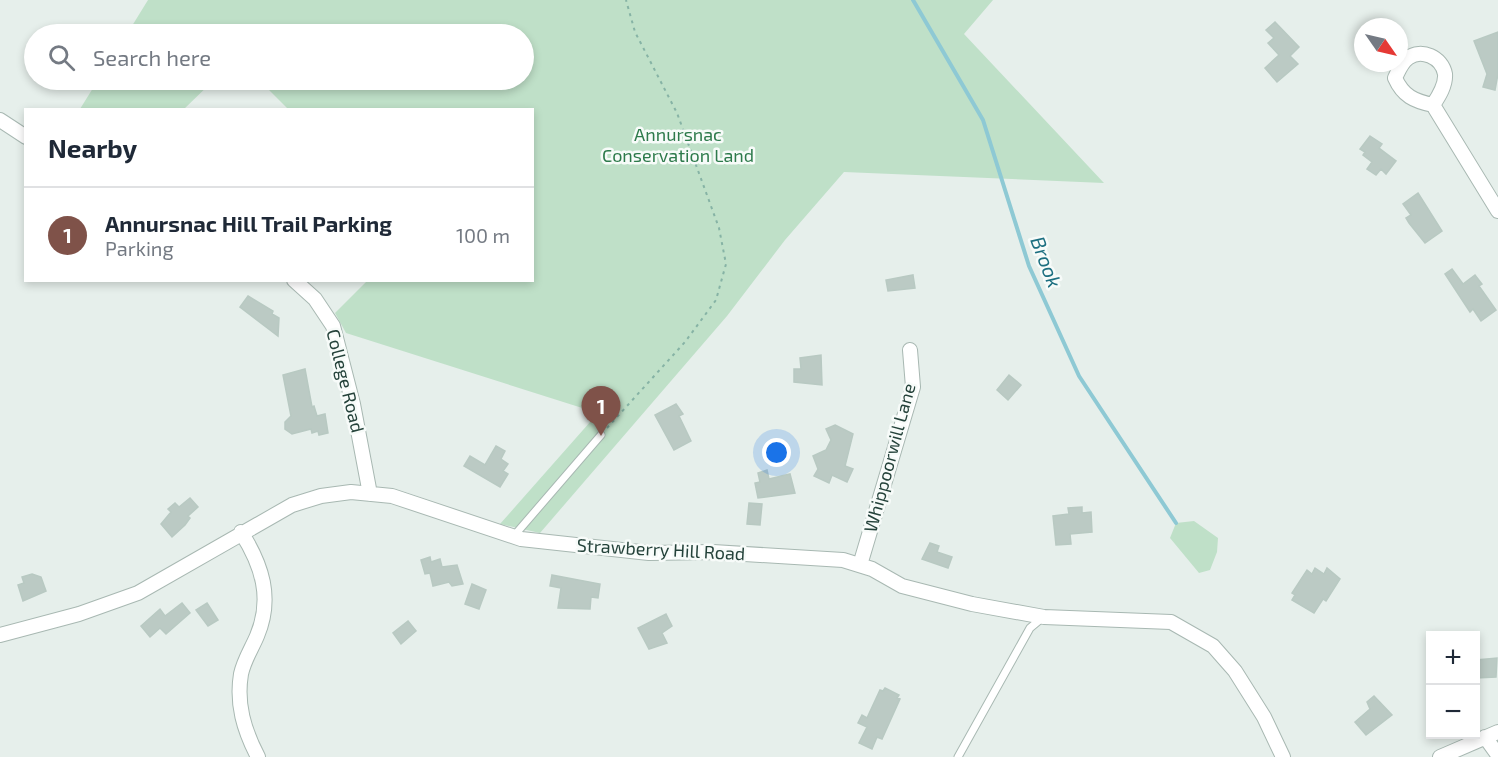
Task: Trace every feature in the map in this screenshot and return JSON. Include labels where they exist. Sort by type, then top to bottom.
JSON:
[{"type":"street","points":[[1433,105],[1498,211]]},
{"type":"street","points":[[0,120],[24,136]]},
{"type":"street","name":"College Road","points":[[296,282],[315,299],[333,326],[353,404],[370,494]]},
{"type":"street","name":"Whippoorwill Lane","points":[[860,565],[913,387],[910,350]]},
{"type":"street","name":"Strawberry Hill Road","points":[[0,635],[79,614],[138,593],[183,570],[242,532],[292,505],[321,496],[351,492],[392,496],[513,537],[558,545],[649,553],[713,552],[843,560],[860,565],[902,586],[926,594],[1044,617],[1171,622],[1213,646],[1241,679],[1264,717],[1283,757]]},
{"type":"street","points":[[242,532],[261,568],[266,599],[257,635],[241,672],[239,695],[241,718],[258,757]]},
{"type":"street","points":[[1440,757],[1491,735],[1498,755]]},
{"type":"lane","points":[[513,537],[600,435]]},
{"type":"lane","points":[[958,757],[1030,628],[1044,617]]},
{"type":"path","points":[[600,435],[685,342],[716,300],[726,264],[719,228],[680,122],[635,32],[626,0]]},
{"type":"green space","name":"Annursnac Conservation Land","points":[[148,0],[993,0],[964,34],[1104,183],[844,172],[785,240],[727,316],[540,533],[500,524],[598,413],[346,333],[335,313],[366,282],[534,282],[534,108],[287,108],[269,90],[534,90],[534,24],[133,24]]},
{"type":"green space","points":[[92,90],[204,90],[185,108],[81,108]]},
{"type":"green space","points":[[1194,521],[1218,538],[1217,552],[1210,570],[1199,573],[1170,538],[1176,523]]},
{"type":"building","points":[[1275,22],[1299,47],[1290,56],[1298,64],[1277,82],[1265,68],[1279,55],[1268,43],[1274,38],[1266,30]]},
{"type":"building","points":[[1498,32],[1498,74],[1495,90],[1483,87],[1487,74],[1474,41]]},
{"type":"building","points":[[1370,136],[1382,144],[1379,148],[1396,161],[1386,174],[1381,169],[1376,175],[1367,169],[1372,162],[1363,155],[1365,152],[1360,149]]},
{"type":"building","points":[[1418,193],[1442,231],[1425,243],[1406,218],[1411,215],[1403,204]]},
{"type":"building","points":[[1452,269],[1463,284],[1475,275],[1482,284],[1479,286],[1496,310],[1481,321],[1473,309],[1470,312],[1445,274]]},
{"type":"building","points":[[913,275],[915,288],[888,291],[886,280]]},
{"type":"building","points":[[248,296],[273,311],[272,314],[279,318],[278,336],[240,307]]},
{"type":"building","points":[[821,355],[822,385],[794,382],[794,369],[801,369],[800,358]]},
{"type":"building","points":[[305,369],[312,407],[314,406],[317,416],[325,414],[328,433],[319,435],[318,431],[312,433],[311,429],[292,434],[285,429],[285,422],[291,416],[283,375]]},
{"type":"building","points":[[1009,375],[1021,385],[1008,400],[997,390]]},
{"type":"building","points":[[676,404],[683,414],[679,416],[691,441],[674,450],[655,415]]},
{"type":"building","points":[[835,425],[853,434],[845,466],[853,469],[847,482],[832,475],[829,483],[814,476],[818,469],[813,456],[826,450],[831,440],[826,429]]},
{"type":"building","points":[[496,446],[505,451],[501,459],[508,464],[503,471],[508,474],[500,487],[464,466],[470,456],[485,465]]},
{"type":"building","points":[[767,470],[769,479],[790,474],[795,493],[758,498],[755,483],[760,482],[758,473]]},
{"type":"building","points":[[190,498],[198,507],[188,516],[190,518],[185,525],[172,537],[161,524],[171,512],[168,509],[175,503],[179,507]]},
{"type":"building","points":[[749,503],[762,504],[760,525],[747,524]]},
{"type":"building","points":[[1082,507],[1082,513],[1091,512],[1092,532],[1070,534],[1071,544],[1056,545],[1053,516],[1069,514],[1068,508]]},
{"type":"building","points":[[930,543],[939,546],[937,552],[952,557],[948,568],[922,559]]},
{"type":"building","points":[[430,557],[431,562],[440,559],[442,567],[457,565],[463,584],[452,586],[449,582],[433,586],[430,573],[425,574],[421,560]]},
{"type":"building","points":[[1315,568],[1324,574],[1327,568],[1340,579],[1326,601],[1323,599],[1314,613],[1292,600],[1295,595],[1292,593],[1307,570],[1312,574]]},
{"type":"building","points":[[32,574],[41,577],[46,591],[23,601],[18,585],[24,583],[22,577]]},
{"type":"building","points":[[552,575],[600,584],[598,598],[591,597],[590,609],[558,608],[561,588],[550,586]]},
{"type":"building","points":[[472,584],[486,590],[479,609],[465,604]]},
{"type":"building","points":[[182,603],[190,613],[166,634],[160,628],[150,637],[141,626],[160,609],[165,616]]},
{"type":"building","points":[[207,603],[218,620],[208,626],[196,610]]},
{"type":"building","points":[[666,614],[672,626],[662,633],[667,643],[649,649],[638,628]]},
{"type":"building","points":[[408,621],[416,631],[401,644],[393,633]]},
{"type":"building","points":[[1497,658],[1496,677],[1480,678],[1480,660]]},
{"type":"building","points":[[885,688],[899,695],[897,698],[900,699],[882,739],[877,737],[872,749],[859,743],[867,727],[858,723],[862,715],[867,718],[880,690],[883,691]]},
{"type":"building","points":[[1374,696],[1392,715],[1366,735],[1355,722],[1370,709],[1367,702]]},
{"type":"waterway","name":"Brook","points":[[913,0],[983,120],[1029,266],[1079,376],[1176,523]]},
{"type":"place","name":"Annursnac Hill Trail Parking","points":[[601,436]]}]
